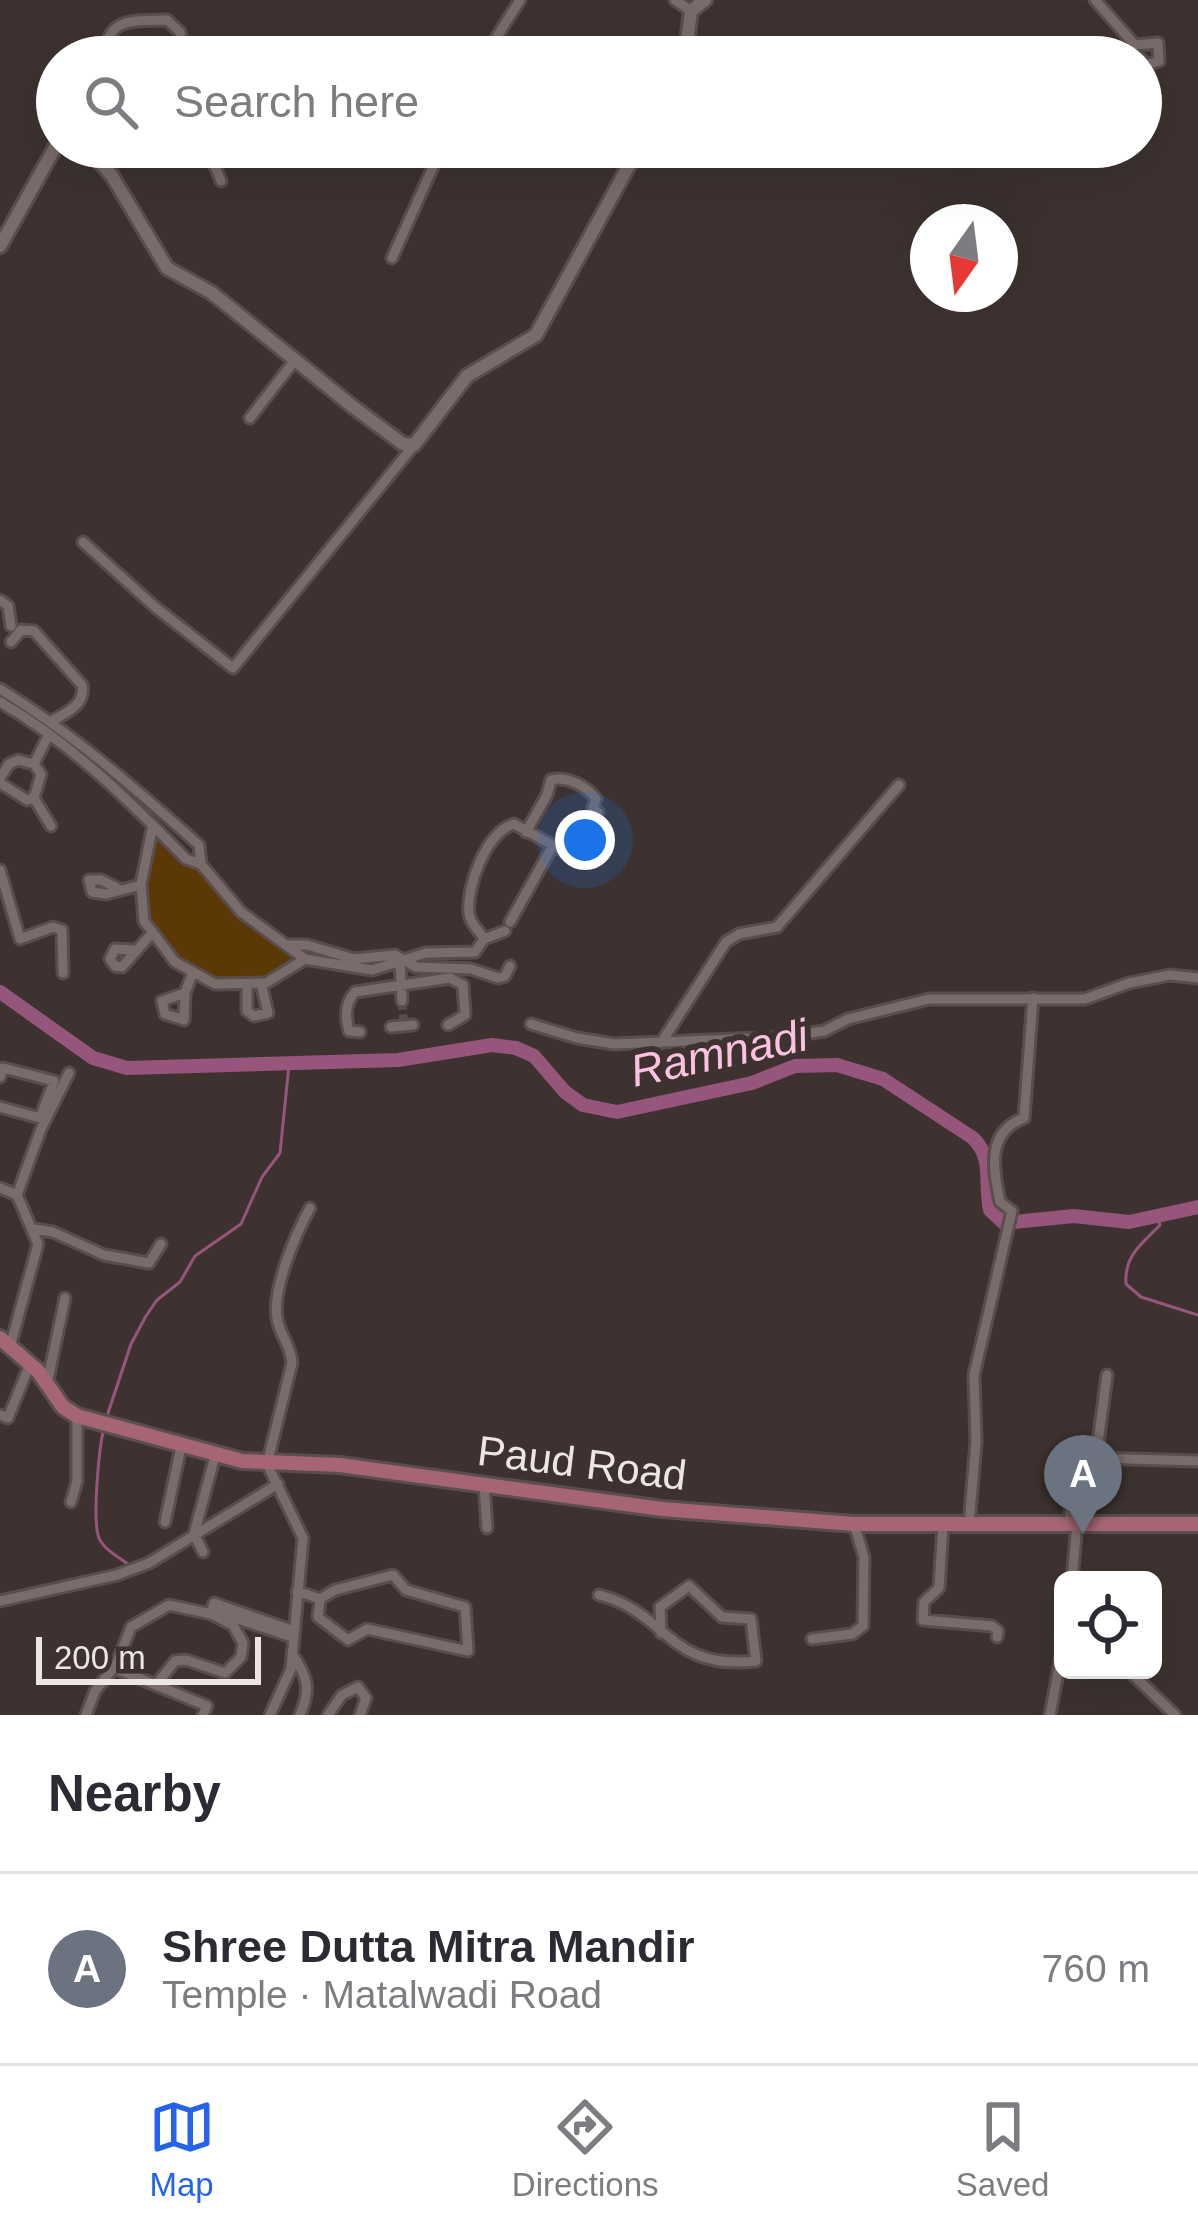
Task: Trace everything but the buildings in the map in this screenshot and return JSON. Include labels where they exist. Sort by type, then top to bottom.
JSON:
[{"type":"main road","name":"Paud Road","points":[[5,1343],[76,1416],[215,1456],[267,1464],[340,1465],[662,1509],[854,1524],[1198,1524]]},
{"type":"street","points":[[497,36],[520,0]]},
{"type":"street","points":[[675,0],[691,10]]},
{"type":"street","points":[[688,36],[691,10],[705,0]]},
{"type":"street","points":[[1095,0],[1127,36]]},
{"type":"street","points":[[108,36],[128,22],[167,20],[181,36]]},
{"type":"street","points":[[0,246],[44,168]]},
{"type":"street","points":[[106,168],[159,262],[212,293],[403,444],[414,445]]},
{"type":"street","points":[[215,168],[221,182]]},
{"type":"street","points":[[392,259],[433,168]]},
{"type":"street","points":[[83,542],[233,668],[467,376],[536,335],[627,168]]},
{"type":"street","points":[[250,418],[295,360]]},
{"type":"street","points":[[0,600],[8,606],[11,626]]},
{"type":"street","points":[[11,642],[21,630],[34,631],[82,685],[78,704],[50,728],[34,764]]},
{"type":"street","points":[[0,689],[106,764],[199,845],[201,864]]},
{"type":"street","points":[[0,702],[50,728],[186,859],[201,864],[241,912],[305,959],[372,970],[426,953],[475,952],[484,939],[508,927],[551,847]]},
{"type":"street","points":[[34,798],[26,800],[0,780],[9,764],[18,760],[34,764],[41,774],[34,798],[51,826]]},
{"type":"street","points":[[484,939],[469,913],[470,883],[505,827],[514,824],[526,832],[551,847],[569,854],[598,812],[593,808],[596,799],[571,781],[551,780],[526,832]]},
{"type":"street","points":[[661,1043],[726,942],[739,934],[777,927],[899,785]]},
{"type":"street","points":[[153,825],[141,885],[144,920],[175,962],[215,984],[261,983],[305,959]]},
{"type":"street","points":[[0,870],[20,939],[52,927],[62,929],[63,973]]},
{"type":"street","points":[[117,889],[141,885]]},
{"type":"street","points":[[134,950],[152,932]]},
{"type":"street","points":[[287,945],[307,945],[354,959],[394,955],[416,967],[471,969],[498,978],[510,966]]},
{"type":"street","points":[[402,1001],[403,962]]},
{"type":"street","points":[[184,993],[193,972]]},
{"type":"street","points":[[531,1024],[592,1041],[661,1043],[824,1031],[848,1019],[928,999],[1085,999],[1170,975],[1198,978]]},
{"type":"street","points":[[360,1032],[349,1031],[347,1023],[347,1008],[355,992],[450,978],[463,986],[464,1015],[448,1025]]},
{"type":"street","points":[[247,983],[247,1011],[254,1016],[268,1013],[261,983]]},
{"type":"street","points":[[969,1525],[976,1442],[974,1375],[1012,1211],[1000,1202],[994,1146],[1008,1124],[1024,1118],[1033,998]]},
{"type":"street","points":[[391,1028],[412,1025]]},
{"type":"street","points":[[0,1078],[6,1069],[54,1083],[40,1118],[0,1107]]},
{"type":"street","points":[[17,1195],[68,1072]]},
{"type":"street","points":[[0,1188],[17,1195],[38,1244],[5,1343]]},
{"type":"street","points":[[270,1715],[287,1681],[293,1655],[302,1538],[267,1464],[292,1363],[292,1349],[275,1313],[297,1231],[310,1208]]},
{"type":"street","points":[[34,1228],[104,1255],[149,1263],[161,1244]]},
{"type":"street","points":[[47,1384],[65,1298]]},
{"type":"street","points":[[0,1415],[8,1418],[30,1364]]},
{"type":"street","points":[[1096,1458],[1107,1375]]},
{"type":"street","points":[[71,1502],[76,1481],[76,1416]]},
{"type":"street","points":[[165,1522],[181,1447]]},
{"type":"street","points":[[203,1552],[194,1534],[215,1456]]},
{"type":"street","points":[[1072,1571],[1071,1457],[1198,1461]]},
{"type":"street","points":[[0,1601],[117,1575],[148,1563],[278,1484]]},
{"type":"street","points":[[484,1484],[488,1528]]},
{"type":"street","points":[[812,1639],[852,1634],[863,1626],[864,1557],[854,1524]]},
{"type":"street","points":[[943,1525],[939,1588],[923,1602],[923,1620],[992,1626],[998,1630],[997,1637]]},
{"type":"street","points":[[392,1575],[406,1590],[465,1607],[468,1651],[367,1629],[348,1640],[318,1617],[320,1599],[335,1590],[392,1575]]},
{"type":"street","points":[[599,1595],[619,1600],[661,1633],[696,1656],[756,1661],[752,1619],[722,1617],[688,1586],[660,1607],[661,1633]]},
{"type":"street","points":[[297,1591],[320,1599]]},
{"type":"street","points":[[86,1715],[131,1627],[169,1605],[212,1609],[294,1634]]},
{"type":"street","points":[[156,1685],[176,1661],[225,1673],[235,1666],[243,1642],[233,1625],[212,1609]]},
{"type":"street","points":[[293,1655],[307,1676],[309,1694],[300,1715]]},
{"type":"street","points":[[116,1664],[119,1670],[207,1706],[203,1715]]},
{"type":"street","points":[[1050,1715],[1057,1679]]},
{"type":"street","points":[[1137,1679],[1175,1715]]},
{"type":"street","points":[[328,1715],[342,1695],[358,1687],[366,1698],[360,1715]]},
{"type":"shaded area","points":[[153,825],[305,959],[266,983],[215,984],[175,962],[144,921],[141,884]]},
{"type":"waterway","name":"Ramnadi","points":[[0,992],[93,1058],[127,1068],[398,1060],[492,1045],[534,1056],[583,1105],[617,1112],[752,1083],[795,1066],[837,1065],[883,1079],[973,1138],[986,1163],[990,1210],[1004,1223],[1074,1216],[1129,1222],[1198,1207]]},
{"type":"waterway","points":[[106,1419],[131,1344],[146,1316],[180,1282],[195,1256],[241,1224],[262,1177],[280,1153],[289,1065]]},
{"type":"waterway","points":[[1157,1216],[1160,1225],[1131,1258],[1126,1284],[1141,1297],[1198,1315]]},
{"type":"waterway","points":[[104,1428],[97,1529],[104,1546],[129,1565]]},
{"type":"tunnel","points":[[402,1001],[404,1026]]},
{"type":"place","name":"Shree Dutta Mitra Mandir","points":[[1083,1534]]}]
